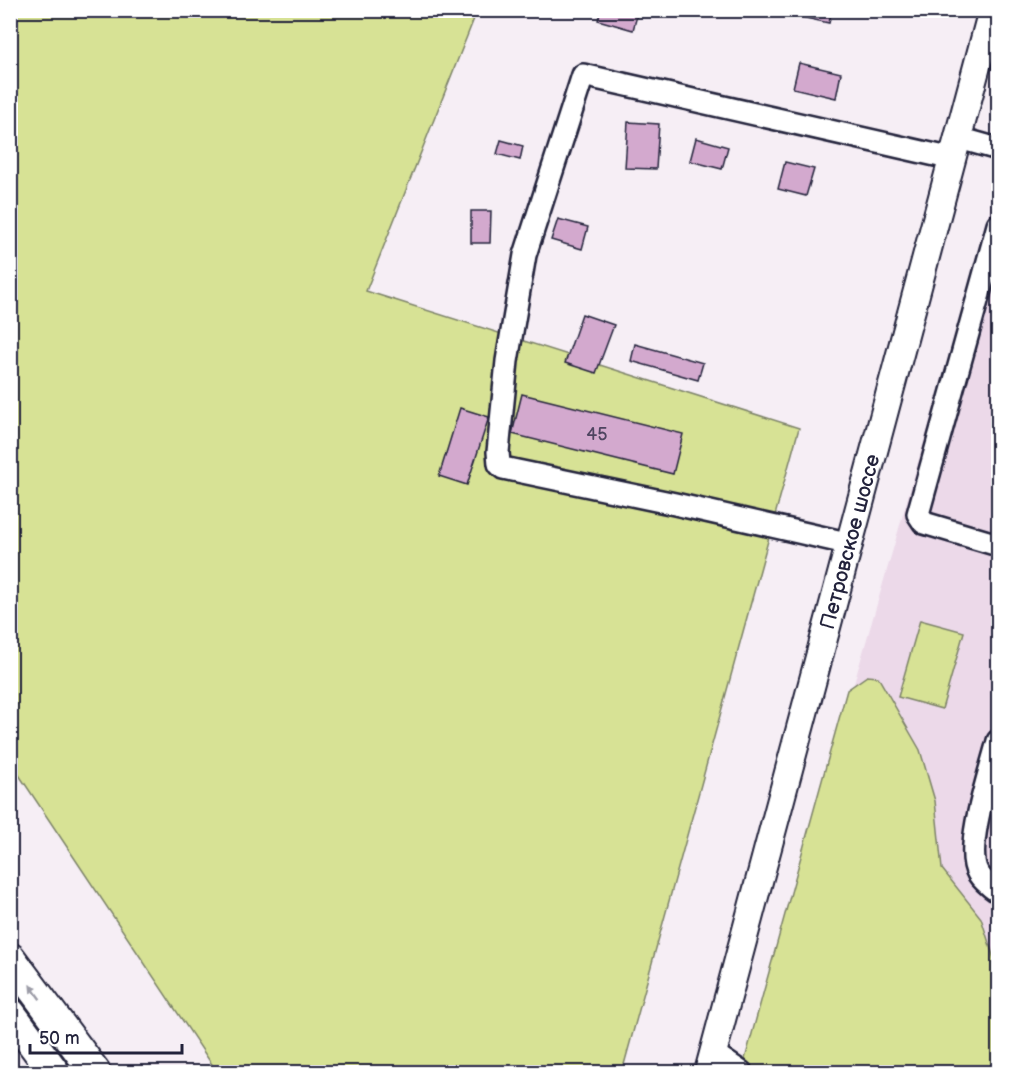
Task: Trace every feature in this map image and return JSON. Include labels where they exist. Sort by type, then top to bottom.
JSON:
[{"type":"highway","points":[[10,958],[95,1072]]},
{"type":"highway","points":[[10,1013],[54,1072]]},
{"type":"main road","name":"Петровское шоссе","points":[[711,1063],[992,10]]},
{"type":"street","points":[[851,544],[503,468],[499,464],[498,452],[507,361],[525,255],[583,75],[956,148],[999,149]]},
{"type":"street","points":[[999,225],[918,514],[924,523],[999,545]]},
{"type":"street","points":[[999,741],[974,834],[974,860],[977,873],[989,886],[999,892]]},
{"type":"street","points":[[711,1063],[741,1072]]},
{"type":"shaded area","points":[[998,181],[998,1072],[745,1059],[967,294]]},
{"type":"green space","points":[[10,11],[477,11],[366,291],[799,428],[622,1072],[217,1072],[11,763]]},
{"type":"green space","points":[[920,620],[964,632],[942,709],[898,697]]},
{"type":"green space","points":[[867,676],[878,677],[920,750],[935,801],[942,869],[981,918],[998,971],[998,1072],[754,1072],[745,1059],[847,690]]},
{"type":"building","points":[[601,10],[638,12],[633,30],[598,20]]},
{"type":"building","points":[[797,10],[832,10],[829,23],[796,16]]},
{"type":"building","points":[[799,63],[841,73],[836,98],[793,88]]},
{"type":"building","points":[[628,122],[659,124],[656,169],[625,168]]},
{"type":"building","points":[[696,138],[728,147],[722,169],[690,161]]},
{"type":"building","points":[[501,140],[523,146],[520,160],[497,154]]},
{"type":"building","points":[[785,162],[814,169],[806,196],[778,189]]},
{"type":"building","points":[[471,211],[491,211],[490,243],[471,243]]},
{"type":"building","points":[[558,219],[588,227],[582,249],[551,240]]},
{"type":"building","points":[[582,314],[614,325],[596,373],[565,363]]},
{"type":"building","points":[[635,344],[703,363],[698,380],[631,361]]},
{"type":"building","points":[[522,394],[683,434],[673,474],[512,434]]},
{"type":"building","points":[[460,408],[489,417],[467,485],[439,476]]}]
